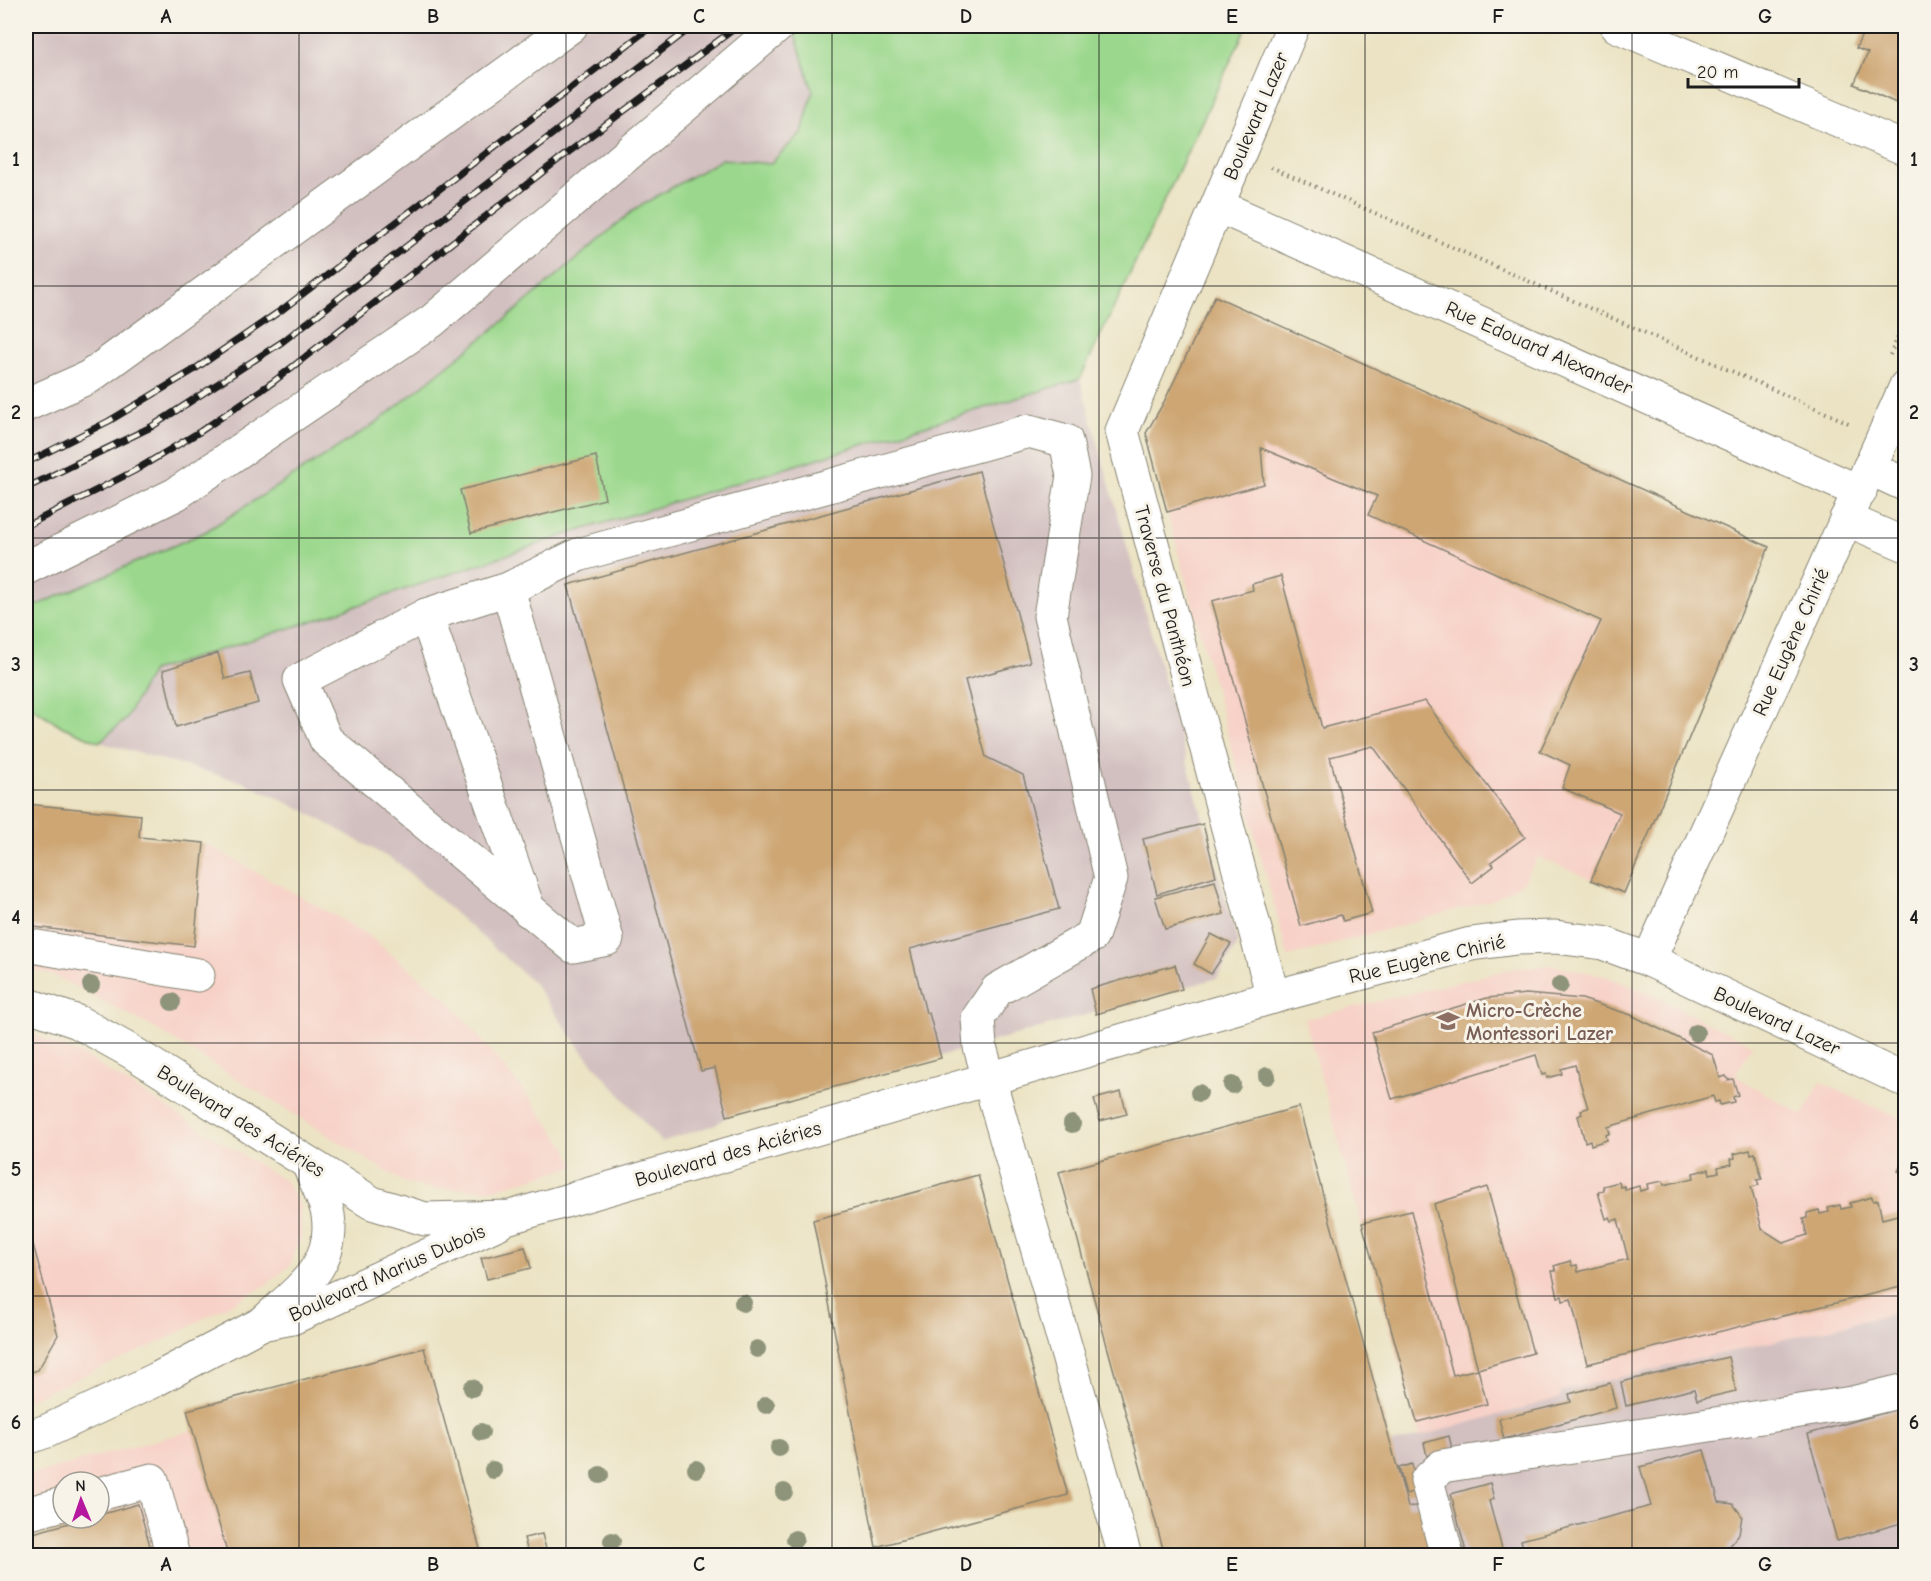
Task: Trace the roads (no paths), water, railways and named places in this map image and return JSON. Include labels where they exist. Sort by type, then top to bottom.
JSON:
[{"type":"street","points":[[26,405],[88,377],[571,26]]},
{"type":"street","points":[[26,568],[176,494],[432,321],[778,26]]},
{"type":"street","name":"Boulevard Lazer","points":[[1218,206],[1293,26]]},
{"type":"street","points":[[1617,26],[1905,149]]},
{"type":"street","name":"Rue Edouard Alexander","points":[[1218,206],[1858,493],[1905,546]]},
{"type":"street","name":"Traverse du Panthéon","points":[[1218,206],[1122,431],[1273,997]]},
{"type":"street","name":"Rue Eugène Chirié","points":[[991,1079],[1273,997],[1471,944],[1517,938],[1555,937],[1603,942],[1649,960],[1905,386]]},
{"type":"street","points":[[508,589],[607,939],[573,946],[326,740],[300,680],[426,615],[508,589],[578,555],[1029,431],[1066,441],[1073,476],[1050,616],[1111,878],[1092,936],[997,990],[978,1018],[980,1047],[991,1079],[1125,1556]]},
{"type":"street","name":"Rue Edouard Alexander","points":[[1858,493],[1905,485]]},
{"type":"street","points":[[426,615],[529,910]]},
{"type":"street","points":[[26,945],[198,975]]},
{"type":"street","name":"Boulevard Lazer","points":[[1649,960],[1905,1081]]},
{"type":"street","name":"Boulevard des Aciéries","points":[[26,1004],[78,1022],[372,1203],[425,1220],[510,1217],[991,1079]]},
{"type":"street","name":"Boulevard Marius Dubois","points":[[26,1438],[47,1431],[158,1379],[261,1324],[319,1270],[328,1242],[328,1214],[308,1163]]},
{"type":"street","name":"Boulevard Marius Dubois","points":[[261,1324],[292,1318],[510,1217]]},
{"type":"street","points":[[1448,1556],[1427,1480],[1442,1466],[1852,1403],[1905,1390]]},
{"type":"street","points":[[111,1491],[152,1480],[172,1556]]},
{"type":"street","points":[[26,1514],[51,1507]]},
{"type":"railway","points":[[26,463],[109,421],[192,371],[283,309],[652,26]]},
{"type":"railway","points":[[26,488],[151,427],[282,342],[693,26]]},
{"type":"railway","points":[[26,526],[134,471],[201,431],[273,382],[558,160],[738,26]]},
{"type":"place","name":"Micro-Crèche Montessori Lazer","points":[[1448,1021]]}]
